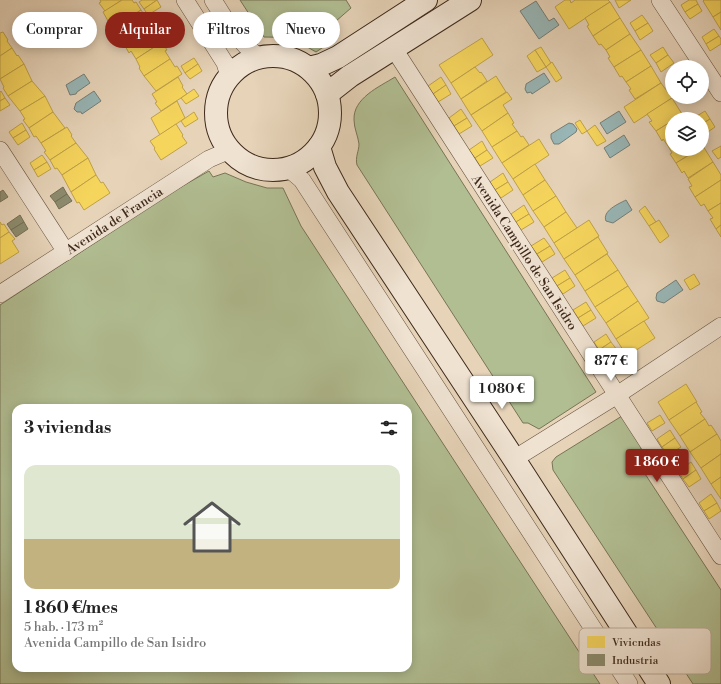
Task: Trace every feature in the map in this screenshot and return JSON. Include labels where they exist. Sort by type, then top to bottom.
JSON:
[{"type":"street","points":[[185,0],[225,62],[229,76]]},
{"type":"street","points":[[213,0],[229,25],[247,48],[259,58]]},
{"type":"street","points":[[309,68],[321,66],[338,57],[426,0]]},
{"type":"street","points":[[327,94],[350,76],[470,0]]},
{"type":"street","points":[[660,0],[721,93]]},
{"type":"street","name":"Avenida Campillo de San Isidro","points":[[394,49],[721,556]]},
{"type":"street","points":[[276,56],[294,60],[309,68],[320,80],[327,94],[330,112],[328,131],[319,147],[310,157],[300,164],[288,168],[275,170],[262,169],[250,166],[239,159],[230,150],[221,137],[216,122],[216,105],[221,90],[229,76],[243,64],[259,58],[276,56]]},
{"type":"street","points":[[319,147],[325,167],[338,192],[514,459],[623,628]]},
{"type":"street","points":[[0,150],[66,252]]},
{"type":"street","name":"Avenida de Francia","points":[[0,294],[209,159],[230,150]]},
{"type":"street","points":[[288,168],[302,180],[593,628]]},
{"type":"street","points":[[514,459],[617,395],[721,326]]},
{"type":"street","points":[[623,674],[629,684]]},
{"type":"street","points":[[653,674],[659,684]]},
{"type":"green space","points":[[240,0],[346,0],[351,8],[340,18],[340,12],[272,12],[272,38],[264,37],[264,12],[248,12]]},
{"type":"green space","points":[[309,48],[322,48],[316,52]]},
{"type":"green space","points":[[395,77],[596,392],[539,429],[528,423],[523,423],[357,165],[356,159],[359,144],[354,120],[358,105],[368,94]]},
{"type":"green space","points":[[209,171],[213,177],[225,173],[246,182],[267,188],[283,188],[301,226],[579,652],[579,674],[593,674],[600,684],[0,684],[0,305],[172,192]]},
{"type":"green space","points":[[622,416],[642,448],[632,454],[721,590],[721,684],[693,684],[686,674],[711,674],[711,628],[656,628],[553,470],[552,462],[556,457]]},
{"type":"water","points":[[536,1],[549,21],[554,18],[559,25],[539,39],[520,11]]},
{"type":"water","points":[[544,73],[550,82],[532,94],[531,92],[527,93],[525,89],[526,84]]},
{"type":"water","points":[[84,74],[90,83],[76,94],[70,95],[66,85]]},
{"type":"water","points":[[94,91],[101,101],[82,114],[81,112],[77,112],[74,109],[76,103]]},
{"type":"water","points":[[619,111],[626,122],[607,134],[600,123]]},
{"type":"water","points":[[569,123],[573,124],[577,129],[576,132],[559,144],[554,144],[551,134]]},
{"type":"water","points":[[624,135],[630,145],[610,158],[604,148]]},
{"type":"water","points":[[626,200],[632,210],[613,223],[606,221],[605,217],[608,211]]},
{"type":"water","points":[[676,280],[683,290],[664,303],[657,301],[657,293]]},
{"type":"building: Viviendas","points":[[100,0],[122,0],[105,11],[99,3],[101,2]]},
{"type":"building: Viviendas","points":[[122,0],[132,0],[134,3],[136,2],[141,10],[138,12],[105,12],[105,16],[103,12]]},
{"type":"building: Viviendas","points":[[142,0],[157,0],[144,9],[139,2]]},
{"type":"building: Viviendas","points":[[157,0],[161,7],[153,12],[146,12],[144,9]]},
{"type":"building: Viviendas","points":[[565,0],[570,0],[571,3],[575,0],[608,0],[610,2],[569,29],[555,7]]},
{"type":"building: Viviendas","points":[[615,0],[631,0],[619,8]]},
{"type":"building: Viviendas","points":[[689,0],[696,0],[698,4],[685,12],[681,5]]},
{"type":"building: Viviendas","points":[[721,0],[721,12],[713,17],[703,1]]},
{"type":"building: Viviendas","points":[[610,2],[620,18],[593,36],[587,26],[589,25],[585,18]]},
{"type":"building: Viviendas","points":[[698,4],[702,11],[690,19],[685,12]]},
{"type":"building: Viviendas","points":[[721,12],[721,30],[713,17]]},
{"type":"building: Viviendas","points":[[642,15],[648,23],[635,31],[630,23]]},
{"type":"building: Viviendas","points":[[620,18],[630,34],[606,50],[601,44],[599,45],[593,36]]},
{"type":"building: Viviendas","points":[[648,23],[653,31],[640,40],[635,31]]},
{"type":"building: Viviendas","points":[[714,29],[719,36],[706,44],[702,37]]},
{"type":"building: Viviendas","points":[[3,32],[12,48],[0,56],[0,33]]},
{"type":"building: Viviendas","points":[[630,34],[641,50],[614,67],[608,58],[610,57],[606,50]]},
{"type":"building: Viviendas","points":[[719,36],[721,39],[721,44],[710,51],[706,44]]},
{"type":"building: Viviendas","points":[[482,38],[493,55],[451,83],[439,65]]},
{"type":"building: Viviendas","points":[[541,47],[551,63],[546,67],[535,50]]},
{"type":"building: Viviendas","points":[[663,47],[668,55],[656,63],[650,55]]},
{"type":"building: Viviendas","points":[[12,48],[24,64],[0,79],[0,56]]},
{"type":"building: Viviendas","points":[[126,48],[153,48],[136,59],[131,51],[129,53]]},
{"type":"building: Viviendas","points":[[153,48],[166,48],[167,50],[165,51],[170,59],[144,76],[136,59]]},
{"type":"building: Viviendas","points":[[535,50],[546,67],[537,72],[527,56]]},
{"type":"building: Viviendas","points":[[641,50],[651,66],[626,82],[622,76],[620,77],[614,67]]},
{"type":"building: Viviendas","points":[[668,55],[672,60],[665,60],[665,69],[661,72],[656,63]]},
{"type":"building: Viviendas","points":[[194,58],[198,64],[185,73],[181,66]]},
{"type":"building: Viviendas","points":[[170,59],[182,74],[156,91],[144,76]]},
{"type":"building: Viviendas","points":[[552,62],[562,78],[556,82],[546,67]]},
{"type":"building: Viviendas","points":[[24,64],[32,81],[8,96],[0,79]]},
{"type":"building: Viviendas","points":[[198,64],[202,71],[190,79],[185,73]]},
{"type":"building: Viviendas","points":[[651,66],[661,83],[635,99],[626,82]]},
{"type":"building: Viviendas","points":[[475,67],[480,73],[481,72],[487,81],[461,99],[451,83]]},
{"type":"building: Viviendas","points":[[496,76],[506,92],[471,115],[461,99]]},
{"type":"building: Viviendas","points":[[178,77],[187,94],[161,111],[155,103],[157,102],[152,94]]},
{"type":"building: Viviendas","points":[[441,77],[446,85],[433,94],[428,86]]},
{"type":"building: Viviendas","points":[[32,81],[45,96],[20,111],[8,96]]},
{"type":"building: Viviendas","points":[[661,83],[665,88],[665,103],[634,123],[624,107]]},
{"type":"building: Viviendas","points":[[446,85],[451,94],[438,102],[433,94]]},
{"type":"building: Viviendas","points":[[194,89],[199,96],[186,104],[181,98]]},
{"type":"building: Viviendas","points":[[1,91],[5,98],[0,101],[0,92]]},
{"type":"building: Viviendas","points":[[507,92],[512,99],[503,105],[508,113],[482,131],[471,115]]},
{"type":"building: Viviendas","points":[[45,96],[53,112],[29,128],[23,120],[25,119],[20,111]]},
{"type":"building: Viviendas","points":[[5,98],[10,105],[0,111],[0,101]]},
{"type":"building: Viviendas","points":[[177,101],[185,118],[160,135],[151,118]]},
{"type":"building: Viviendas","points":[[665,102],[665,104],[676,104],[681,112],[665,112],[665,125],[656,131],[649,122],[652,121],[647,114]]},
{"type":"building: Viviendas","points":[[461,109],[467,118],[454,126],[449,118]]},
{"type":"building: Viviendas","points":[[53,112],[65,128],[41,143],[36,136],[34,137],[29,128]]},
{"type":"building: Viviendas","points":[[194,112],[198,119],[185,127],[181,121]]},
{"type":"building: Viviendas","points":[[508,113],[514,123],[512,124],[517,131],[492,147],[482,131]]},
{"type":"building: Viviendas","points":[[467,118],[472,126],[459,134],[454,126]]},
{"type":"building: Viviendas","points":[[580,120],[587,131],[582,134],[575,123]]},
{"type":"building: Viviendas","points":[[709,120],[715,127],[709,131]]},
{"type":"building: Viviendas","points":[[22,123],[26,130],[13,138],[9,132]]},
{"type":"building: Viviendas","points":[[176,124],[187,143],[161,160],[150,141]]},
{"type":"building: Viviendas","points":[[595,125],[606,141],[597,146],[587,131]]},
{"type":"building: Viviendas","points":[[665,125],[665,142],[663,139],[662,141],[656,131]]},
{"type":"building: Viviendas","points":[[67,127],[76,143],[50,160],[44,152],[46,151],[41,143]]},
{"type":"building: Viviendas","points":[[26,130],[30,137],[18,145],[13,138]]},
{"type":"building: Viviendas","points":[[517,131],[521,137],[523,136],[529,145],[502,163],[492,147]]},
{"type":"building: Viviendas","points":[[539,139],[549,155],[513,179],[502,163]]},
{"type":"building: Viviendas","points":[[482,141],[487,150],[475,158],[469,150]]},
{"type":"building: Viviendas","points":[[76,143],[88,158],[62,175],[57,168],[55,169],[50,160]]},
{"type":"building: Viviendas","points":[[721,146],[721,157],[718,159],[712,151]]},
{"type":"building: Viviendas","points":[[487,150],[493,158],[480,166],[475,158]]},
{"type":"building: Viviendas","points":[[42,155],[47,162],[34,170],[30,163]]},
{"type":"building: Viviendas","points":[[671,156],[688,156],[676,163]]},
{"type":"building: Viviendas","points":[[688,156],[709,156],[713,162],[688,178],[684,171],[682,173],[676,163]]},
{"type":"building: Viviendas","points":[[88,158],[96,175],[71,192],[62,175]]},
{"type":"building: Viviendas","points":[[47,162],[51,169],[38,177],[34,170]]},
{"type":"building: Viviendas","points":[[713,162],[721,175],[721,180],[695,197],[689,187],[692,186],[688,179]]},
{"type":"building: Viviendas","points":[[535,164],[545,180],[523,195],[513,179]]},
{"type":"building: Viviendas","points":[[503,173],[508,182],[495,190],[490,182]]},
{"type":"building: Viviendas","points":[[96,175],[101,183],[103,182],[110,193],[84,210],[79,202],[77,203],[71,192]]},
{"type":"building: Viviendas","points":[[545,180],[556,196],[533,211],[523,195]]},
{"type":"building: Viviendas","points":[[721,180],[721,203],[708,211],[704,204],[701,206],[695,197]]},
{"type":"building: Viviendas","points":[[508,182],[513,190],[501,198],[495,190]]},
{"type":"building: Viviendas","points":[[556,196],[566,212],[544,227],[533,211]]},
{"type":"building: Viviendas","points":[[721,203],[721,225],[716,229],[710,219],[713,218],[708,211]]},
{"type":"building: Viviendas","points":[[524,205],[529,214],[516,222],[511,214]]},
{"type":"building: Viviendas","points":[[645,206],[656,222],[649,226],[639,211]]},
{"type":"building: Viviendas","points":[[566,212],[577,228],[554,243],[544,227]]},
{"type":"building: Viviendas","points":[[529,214],[534,222],[521,230],[516,222]]},
{"type":"building: Viviendas","points":[[589,220],[599,236],[564,259],[554,243]]},
{"type":"building: Viviendas","points":[[659,220],[669,236],[660,243],[649,226]]},
{"type":"building: Viviendas","points":[[0,222],[2,225],[4,224],[9,232],[0,238]]},
{"type":"building: Viviendas","points":[[721,225],[721,237],[716,229]]},
{"type":"building: Viviendas","points":[[9,232],[15,239],[12,241],[19,252],[0,264],[0,238]]},
{"type":"building: Viviendas","points":[[598,237],[608,253],[575,275],[564,259]]},
{"type":"building: Viviendas","points":[[544,238],[550,246],[537,254],[531,246]]},
{"type":"building: Viviendas","points":[[550,246],[555,254],[542,262],[537,254]]},
{"type":"building: Viviendas","points":[[607,254],[618,270],[585,291],[575,275]]},
{"type":"building: Viviendas","points":[[565,270],[570,278],[557,286],[552,278]]},
{"type":"building: Viviendas","points":[[618,270],[628,286],[595,307],[585,291]]},
{"type":"building: Viviendas","points":[[694,274],[700,284],[690,290],[684,280]]},
{"type":"building: Viviendas","points":[[570,278],[575,286],[563,294],[557,286]]},
{"type":"building: Viviendas","points":[[628,286],[638,301],[606,323],[595,307]]},
{"type":"building: Viviendas","points":[[638,301],[649,318],[616,339],[606,323]]},
{"type":"building: Viviendas","points":[[586,302],[591,310],[578,318],[573,310]]},
{"type":"building: Viviendas","points":[[591,310],[596,318],[583,326],[578,318]]},
{"type":"building: Viviendas","points":[[644,321],[655,338],[627,356],[616,339]]},
{"type":"building: Viviendas","points":[[606,334],[611,342],[599,350],[594,342]]},
{"type":"building: Viviendas","points":[[611,342],[617,350],[604,358],[599,350]]},
{"type":"building: Viviendas","points":[[686,384],[697,402],[669,420],[658,402]]},
{"type":"building: Viviendas","points":[[696,402],[702,412],[700,413],[705,419],[680,436],[669,420]]},
{"type":"building: Viviendas","points":[[660,415],[665,423],[652,431],[647,423]]},
{"type":"building: Viviendas","points":[[705,419],[709,426],[711,425],[717,434],[690,452],[680,436]]},
{"type":"building: Viviendas","points":[[670,430],[675,438],[662,447],[657,439]]},
{"type":"building: Viviendas","points":[[717,434],[721,441],[721,454],[701,468],[690,452]]},
{"type":"building: Viviendas","points":[[675,438],[681,447],[668,455],[662,447]]},
{"type":"building: Viviendas","points":[[721,454],[721,477],[711,484],[701,468]]},
{"type":"building: Viviendas","points":[[691,462],[696,470],[683,479],[678,471]]},
{"type":"building: Viviendas","points":[[696,470],[701,479],[689,487],[683,479]]},
{"type":"building: Viviendas","points":[[721,477],[721,499],[711,484]]},
{"type":"building: Viviendas","points":[[711,494],[717,503],[704,511],[699,503]]},
{"type":"building: Viviendas","points":[[717,503],[721,511],[709,519],[704,511]]},
{"type":"building: Industria","points":[[63,187],[67,194],[55,202],[50,196]]},
{"type":"building: Industria","points":[[3,190],[8,197],[0,202],[0,192]]},
{"type":"building: Industria","points":[[67,194],[72,201],[59,209],[55,202]]},
{"type":"building: Industria","points":[[20,215],[24,222],[11,230],[7,224]]},
{"type":"building: Industria","points":[[24,222],[28,229],[16,237],[11,230]]}]
